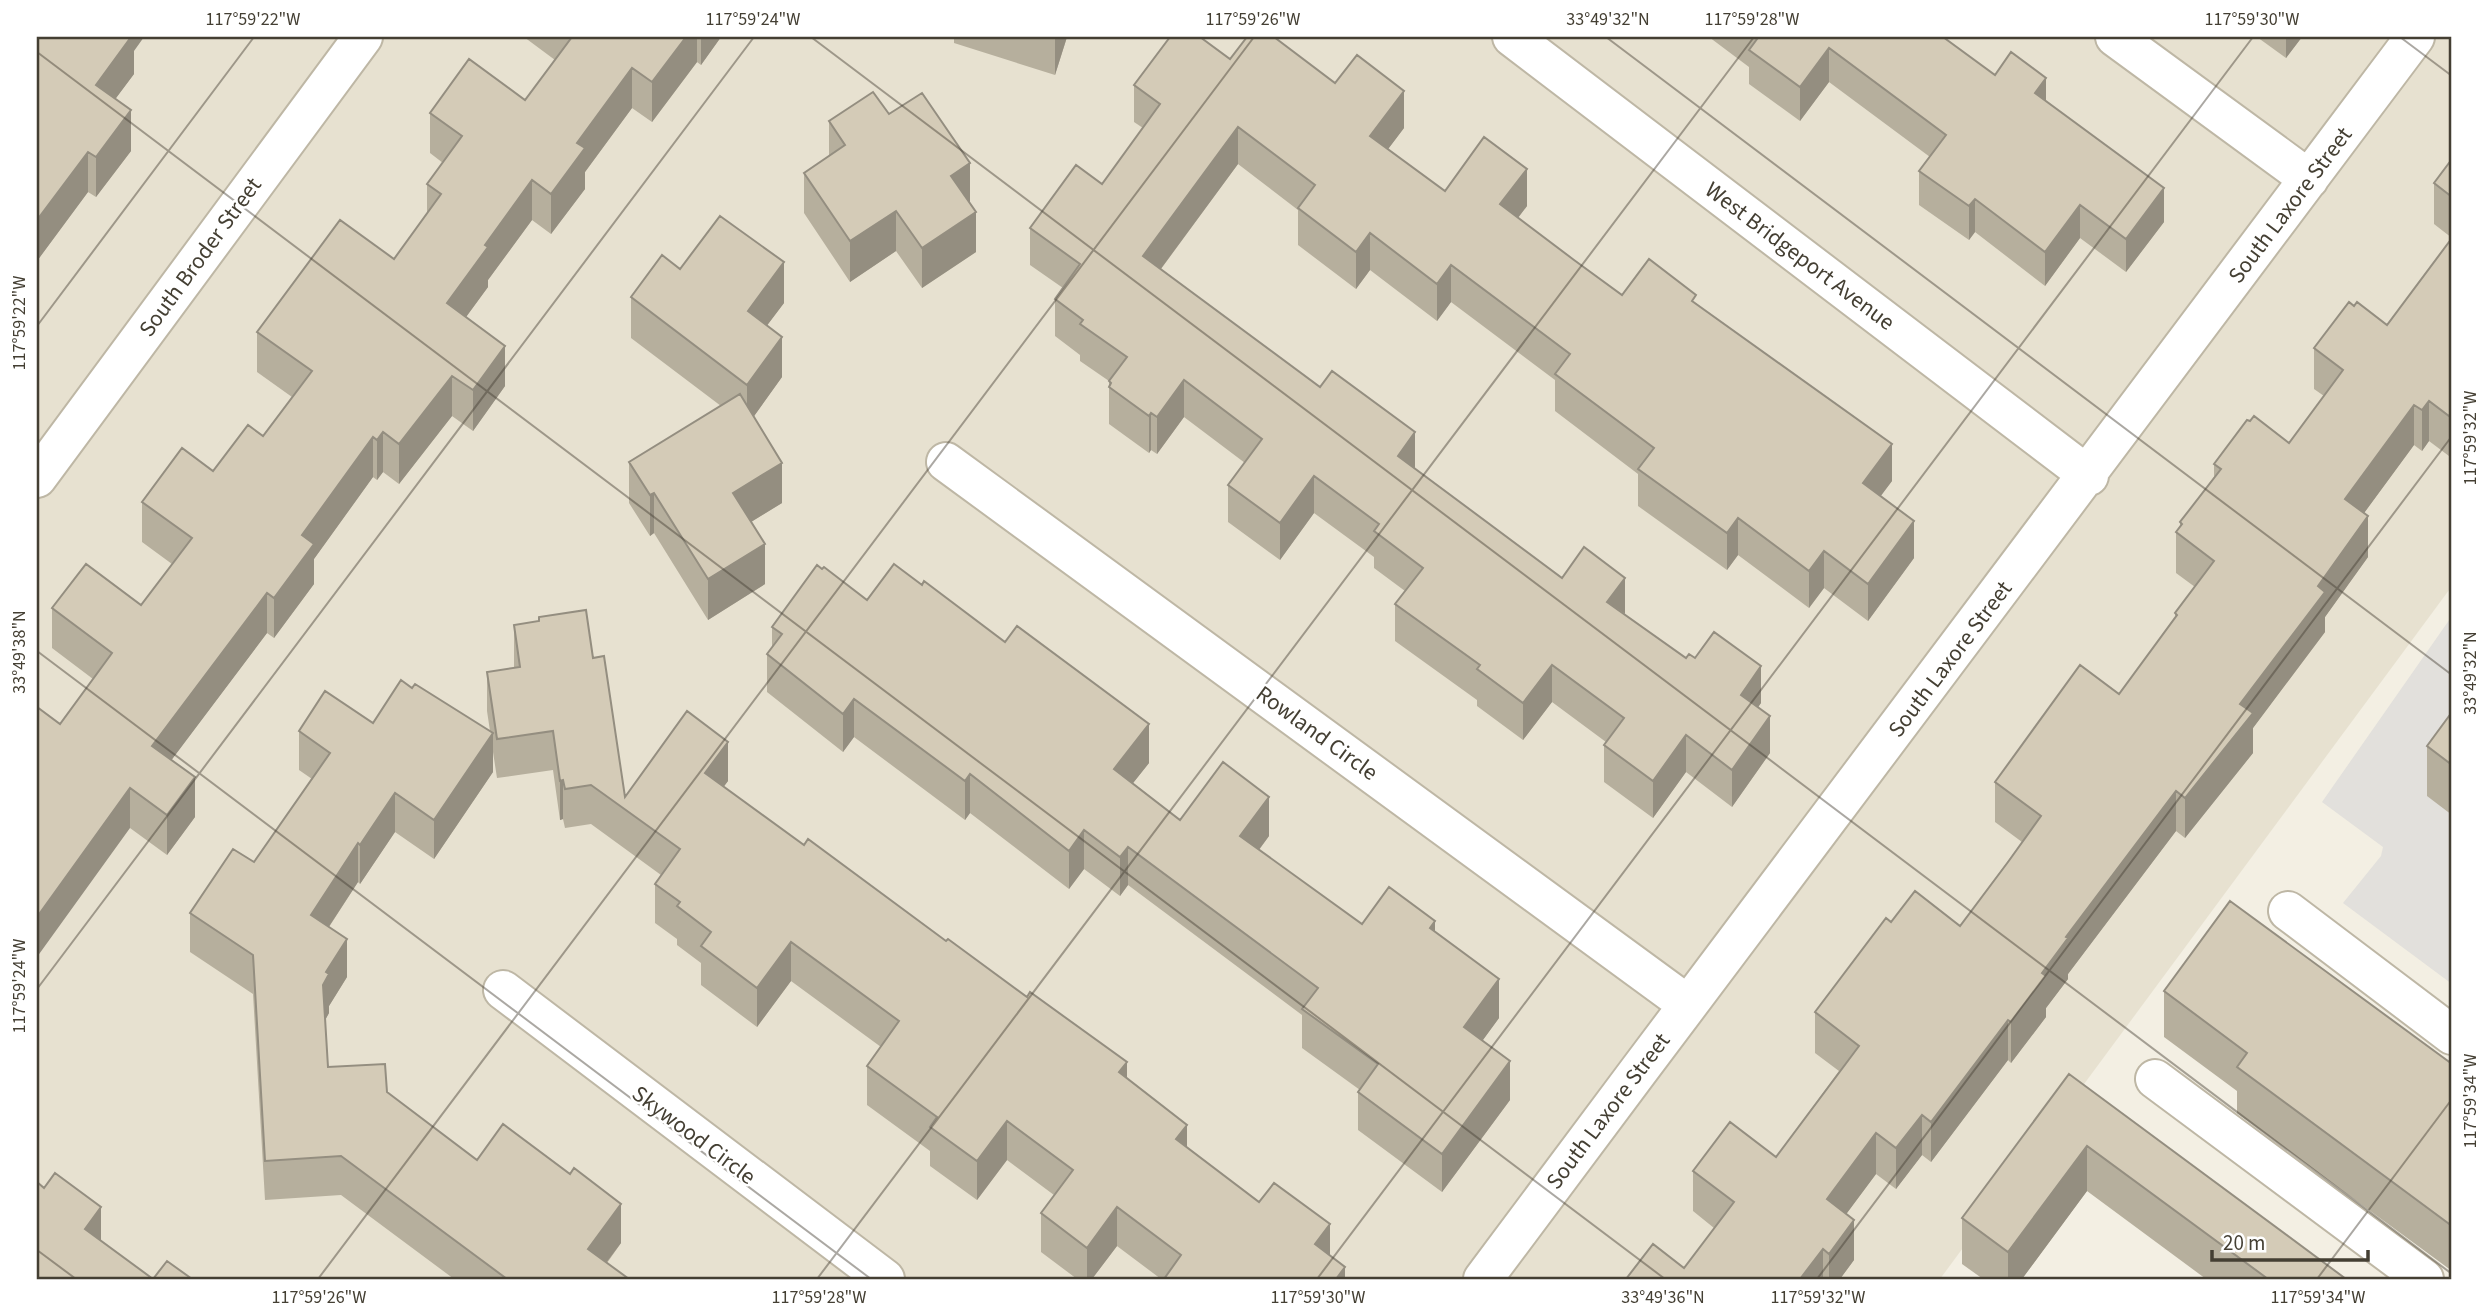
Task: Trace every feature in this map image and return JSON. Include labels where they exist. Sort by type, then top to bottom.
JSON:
[{"type":"street","name":"South Broder Street","points":[[37,478],[363,37]]},
{"type":"street","name":"West Bridgeport Avenue","points":[[1512,37],[2088,475]]},
{"type":"street","points":[[2115,37],[2309,179]]},
{"type":"street","name":"South Laxore Street","points":[[1482,1279],[2415,37]]},
{"type":"street","name":"Rowland Circle","points":[[946,462],[1687,1004]]},
{"type":"street","points":[[2288,911],[2452,1035]]},
{"type":"street","name":"Skywood Circle","points":[[503,990],[885,1279]]},
{"type":"street","points":[[2155,1079],[2424,1279]]},
{"type":"shaded area","points":[[37,37],[2452,37],[2452,586],[1940,1279],[37,1279]]},
{"type":"shaded area","points":[[2452,616],[2452,984],[2343,903],[2381,856],[2383,847],[2322,802]]},
{"type":"building","points":[[37,37],[131,37],[96,85],[131,110],[96,157],[88,152],[37,220]]},
{"type":"building","points":[[572,37],[686,37],[652,82],[632,68],[577,143],[585,148],[551,194],[532,180],[485,245],[488,247],[447,303],[505,346],[473,390],[452,376],[399,444],[383,432],[377,440],[373,437],[302,535],[314,544],[274,598],[267,593],[152,746],[195,777],[167,815],[130,788],[37,917],[37,707],[60,724],[112,653],[52,608],[86,564],[141,605],[192,538],[142,502],[182,448],[213,471],[248,425],[263,436],[312,371],[257,332],[340,220],[394,259],[441,194],[427,184],[462,136],[430,113],[469,59],[525,100]]},
{"type":"building","points":[[1170,37],[1200,37],[1230,59],[1247,37],[1274,37],[1335,83],[1357,55],[1404,91],[1370,136],[1445,191],[1484,137],[1527,169],[1500,204],[1574,260],[1622,295],[1649,259],[1696,295],[1692,301],[1892,444],[1863,483],[1914,521],[1868,584],[1824,551],[1809,571],[1738,518],[1727,533],[1638,469],[1654,448],[1555,374],[1570,354],[1451,265],[1437,284],[1370,233],[1356,252],[1298,208],[1315,185],[1238,127],[1143,256],[1320,387],[1332,371],[1415,432],[1398,456],[1562,578],[1584,547],[1625,578],[1607,602],[1686,658],[1689,654],[1695,658],[1714,632],[1761,666],[1741,695],[1770,716],[1732,770],[1686,735],[1653,781],[1604,745],[1624,718],[1552,665],[1523,703],[1477,669],[1480,665],[1395,604],[1423,568],[1374,531],[1379,524],[1314,476],[1280,523],[1228,485],[1262,439],[1184,380],[1157,417],[1151,413],[1149,416],[1109,387],[1109,381],[1127,357],[1080,324],[1083,320],[1055,299],[1080,264],[1030,228],[1076,165],[1102,184],[1160,104],[1134,85]]},
{"type":"building","points":[[1754,37],[1943,37],[1995,75],[2011,52],[2046,78],[2035,93],[2164,188],[2126,239],[2080,205],[2045,252],[1975,199],[1969,206],[1919,171],[1946,135],[1829,48],[1800,87],[1749,50],[1757,39]]},
{"type":"building","points":[[873,92],[889,114],[922,93],[970,163],[951,176],[976,212],[922,248],[896,211],[850,241],[804,173],[845,145],[829,121]]},
{"type":"building","points":[[2452,159],[2452,197],[2434,183]]},
{"type":"building","points":[[720,216],[784,262],[748,311],[782,337],[747,385],[631,297],[662,255],[680,269]]},
{"type":"building","points":[[2452,238],[2452,412],[2449,416],[2429,401],[2422,410],[2414,405],[2345,499],[2368,516],[2318,586],[2325,592],[2240,704],[2253,713],[2185,798],[2176,791],[2066,937],[2068,938],[2042,973],[2046,976],[2011,1022],[2008,1020],[1931,1122],[1922,1115],[1896,1148],[1876,1133],[1827,1199],[1854,1220],[1829,1254],[1823,1249],[1800,1279],[1626,1279],[1653,1244],[1684,1268],[1734,1202],[1693,1171],[1730,1122],[1776,1157],[1859,1046],[1815,1012],[1886,918],[1891,922],[1915,891],[1960,926],[2008,862],[2041,816],[1995,782],[2080,665],[2119,694],[2177,615],[2175,613],[2214,561],[2176,532],[2182,524],[2180,522],[2221,469],[2214,464],[2247,420],[2250,421],[2254,416],[2289,443],[2343,370],[2314,348],[2349,302],[2354,306],[2357,302],[2387,325]]},
{"type":"building","points":[[740,394],[782,463],[733,493],[765,544],[708,579],[654,493],[650,495],[629,462]]},
{"type":"building","points":[[894,564],[922,585],[924,581],[1005,642],[1017,626],[1149,724],[1114,769],[1180,820],[1223,762],[1269,797],[1240,836],[1362,924],[1389,887],[1435,921],[1430,928],[1499,979],[1464,1027],[1510,1061],[1442,1154],[1358,1092],[1378,1064],[1302,1009],[1318,988],[1128,847],[1120,857],[1084,830],[1069,851],[970,774],[965,781],[854,699],[843,714],[767,654],[782,634],[772,627],[817,565],[822,569],[824,567],[867,600]]},
{"type":"building","points":[[586,610],[593,658],[604,656],[625,797],[687,711],[728,742],[705,773],[804,845],[808,839],[946,941],[948,939],[1027,997],[1030,992],[1127,1062],[1119,1072],[1187,1125],[1176,1139],[1259,1202],[1274,1183],[1330,1224],[1315,1244],[1345,1267],[1336,1279],[1164,1279],[1181,1255],[1117,1207],[1087,1248],[1041,1213],[1073,1170],[1007,1121],[977,1161],[930,1127],[937,1117],[867,1066],[899,1021],[791,942],[757,988],[701,946],[711,932],[677,906],[680,902],[655,884],[680,849],[591,785],[565,789],[563,780],[560,781],[553,731],[497,739],[487,672],[520,667],[514,625],[539,621],[539,617]]},
{"type":"building","points":[[401,680],[412,688],[415,684],[493,733],[434,820],[395,793],[360,845],[358,843],[311,915],[347,939],[326,972],[329,974],[323,985],[328,1067],[385,1064],[387,1092],[477,1160],[503,1124],[570,1174],[574,1168],[621,1204],[588,1249],[629,1279],[507,1279],[341,1156],[265,1161],[253,955],[190,913],[233,849],[254,862],[330,753],[299,731],[325,691],[373,723]]},
{"type":"building","points":[[2452,712],[2452,765],[2427,746]]},
{"type":"building","points":[[2230,901],[2452,1064],[2452,1226],[2237,1067],[2247,1053],[2164,991]]},
{"type":"building","points":[[2069,1074],[2346,1279],[2268,1279],[2087,1146],[2008,1252],[1962,1218]]},
{"type":"building","points":[[55,1173],[101,1207],[85,1229],[153,1279],[37,1279],[37,1182],[44,1188]]},
{"type":"building","points":[[167,1261],[192,1279],[153,1279]]}]
